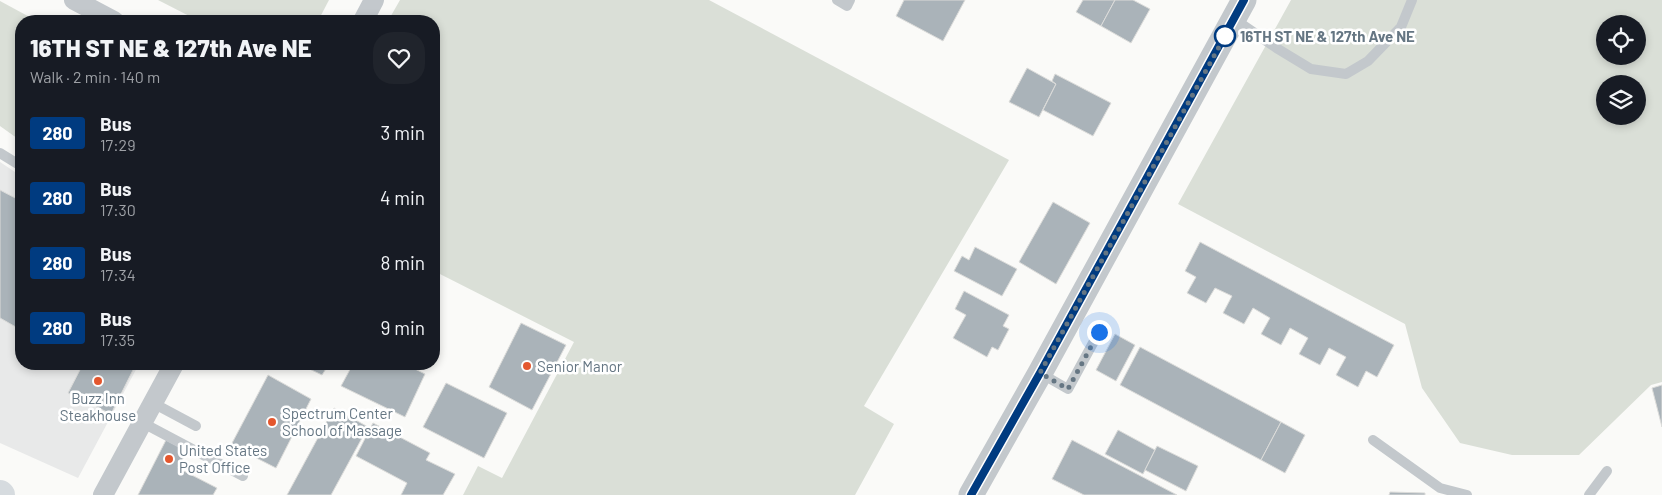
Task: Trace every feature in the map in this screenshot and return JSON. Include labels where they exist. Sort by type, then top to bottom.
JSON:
[{"type":"street","points":[[74,0],[103,15]]},
{"type":"street","points":[[365,15],[374,0]]},
{"type":"street","points":[[971,495],[1040,373],[1239,9]]},
{"type":"street","points":[[103,495],[171,370]]},
{"type":"lane","points":[[837,0],[847,6],[850,0]]},
{"type":"lane","points":[[1239,9],[1278,49],[1311,68],[1346,74],[1368,61],[1402,27],[1412,0]]},
{"type":"lane","points":[[0,153],[15,162]]},
{"type":"lane","points":[[1040,373],[1068,389],[1099,332]]},
{"type":"lane","points":[[152,403],[196,426]]},
{"type":"lane","points":[[143,423],[243,476]]},
{"type":"lane","points":[[1373,440],[1440,488],[1467,495]]},
{"type":"lane","points":[[1588,495],[1607,471]]},
{"type":"shaded area","points":[[158,0],[329,0],[321,15],[187,15]]},
{"type":"shaded area","points":[[400,0],[709,0],[1009,160],[864,406],[894,424],[855,495],[463,495],[478,466],[502,478],[574,342],[440,274],[440,15],[391,15]]},
{"type":"shaded area","points":[[1291,0],[1662,0],[1662,382],[1651,385],[1579,455],[1512,455],[1460,443],[1422,388],[1405,324],[1178,204]]},
{"type":"shaded area","points":[[0,1],[26,15],[15,15],[15,137],[0,126]]},
{"type":"shaded area","points":[[0,162],[15,172],[15,370],[136,370],[78,478],[0,443]]},
{"type":"building","points":[[904,0],[965,0],[943,41],[896,16]]},
{"type":"building","points":[[1083,0],[1115,0],[1101,26],[1076,12]]},
{"type":"building","points":[[1115,0],[1133,0],[1150,9],[1131,43],[1101,26]]},
{"type":"building","points":[[1027,68],[1056,84],[1039,117],[1009,102]]},
{"type":"building","points":[[1055,74],[1111,103],[1093,136],[1043,110],[1056,84],[1052,81]]},
{"type":"building","points":[[0,190],[15,198],[15,327],[0,318]]},
{"type":"building","points":[[1053,202],[1090,223],[1056,284],[1019,262]]},
{"type":"building","points":[[1200,242],[1394,345],[1377,377],[1366,371],[1358,387],[1336,375],[1346,357],[1329,348],[1320,365],[1299,354],[1308,338],[1290,328],[1281,345],[1261,334],[1270,318],[1253,308],[1244,324],[1223,313],[1232,296],[1215,288],[1206,303],[1187,293],[1196,277],[1185,271]]},
{"type":"building","points":[[975,247],[1017,269],[1002,296],[954,271],[962,256],[969,260]]},
{"type":"building","points":[[964,291],[1009,315],[1003,326],[1009,329],[998,350],[992,347],[987,357],[953,338],[966,315],[955,309]]},
{"type":"building","name":"Senior Manor","points":[[521,323],[566,345],[532,410],[489,387]]},
{"type":"building","points":[[1115,334],[1135,345],[1116,381],[1096,370]]},
{"type":"building","points":[[1140,347],[1281,422],[1261,460],[1120,385]]},
{"type":"building","points":[[80,370],[133,370],[111,414],[68,393]]},
{"type":"building","points":[[312,370],[325,370],[322,375]]},
{"type":"building","points":[[350,370],[417,370],[425,374],[405,417],[341,386]]},
{"type":"building","name":"Spectrum Center School of Massage","points":[[268,375],[311,399],[276,468],[231,445]]},
{"type":"building","points":[[446,383],[507,413],[484,458],[423,427]]},
{"type":"building","points":[[1662,385],[1662,427],[1652,388]]},
{"type":"building","points":[[334,408],[368,427],[331,495],[287,495]]},
{"type":"building","points":[[1281,422],[1305,435],[1285,473],[1261,460]]},
{"type":"building","points":[[373,423],[430,453],[426,460],[455,474],[443,495],[401,495],[407,483],[356,456]]},
{"type":"building","points":[[1118,430],[1155,450],[1143,474],[1105,454]]},
{"type":"building","name":"United States Post Office","points":[[166,440],[187,451],[178,468],[217,488],[213,495],[138,495]]},
{"type":"building","points":[[1072,440],[1177,495],[1084,495],[1052,479]]},
{"type":"building","points":[[1157,446],[1198,466],[1186,491],[1145,470]]},
{"type":"building","points":[[1390,492],[1425,493],[1425,495],[1389,495]]},
{"type":"bus line","name":"280","points":[[971,495],[1040,373],[1244,0]]},
{"type":"place","name":"16TH ST NE & 127th Ave NE","points":[[1225,36]]},
{"type":"place","name":"Senior Manor","points":[[527,366]]},
{"type":"place","name":"Buzz Inn Steakhouse","points":[[98,381]]},
{"type":"place","name":"Spectrum Center School of Massage","points":[[272,422]]},
{"type":"place","name":"United States Post Office","points":[[169,459]]},
{"type":"route","points":[[1099,332],[1068,389],[1040,373],[1225,36]]}]
